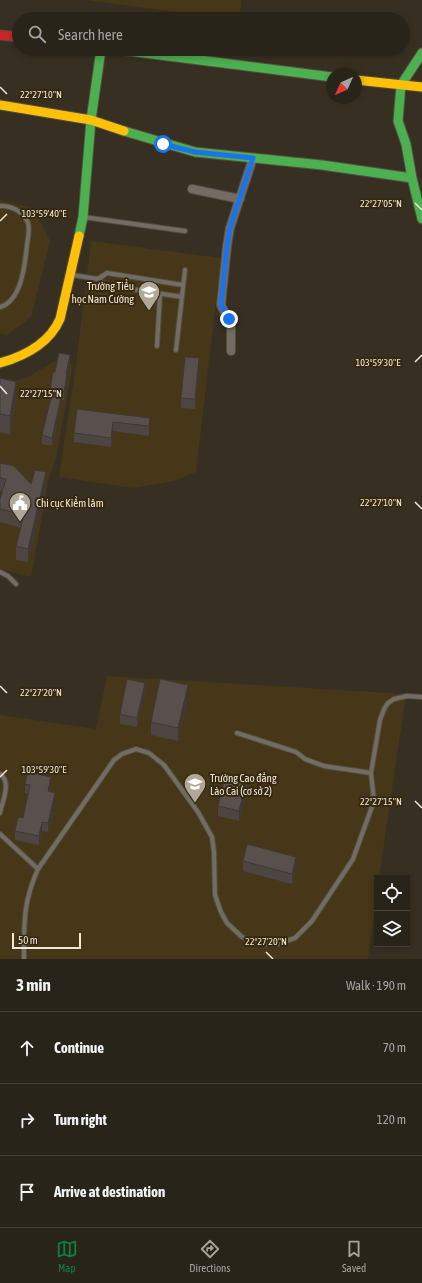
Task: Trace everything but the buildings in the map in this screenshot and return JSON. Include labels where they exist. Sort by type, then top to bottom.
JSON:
[{"type":"street","points":[[0,35],[12,36]]},
{"type":"street","points":[[422,53],[400,85],[398,121],[406,144],[412,178],[422,219]]},
{"type":"street","points":[[0,363],[17,358],[44,342],[50,336],[60,319],[83,217],[91,120],[100,56]]},
{"type":"street","points":[[169,56],[326,75]]},
{"type":"street","points":[[362,81],[422,87]]},
{"type":"street","points":[[0,105],[91,120],[151,140],[195,152],[322,165],[412,178]]},
{"type":"street","points":[[231,351],[231,325],[221,305],[230,228],[253,158]]},
{"type":"street","points":[[192,189],[240,199]]},
{"type":"lane","points":[[0,206],[20,212],[28,223],[29,229],[25,263],[18,288],[8,303],[0,307]]},
{"type":"lane","points":[[83,217],[185,231]]},
{"type":"lane","points":[[176,350],[185,270]]},
{"type":"lane","points":[[98,279],[107,273],[183,285]]},
{"type":"lane","points":[[71,275],[98,279],[106,285],[182,297]]},
{"type":"lane","points":[[157,346],[160,294]]},
{"type":"lane","points":[[0,572],[8,576],[16,584]]},
{"type":"lane","points":[[24,959],[25,908],[31,885],[38,869],[114,760],[129,751],[136,749],[149,753],[164,765],[198,812],[212,837],[214,852],[215,895],[227,923],[242,937],[255,943],[278,944],[295,938],[312,921],[353,859],[361,839],[374,801],[371,774],[380,720],[384,709],[388,703],[394,699],[407,696],[422,697]]},
{"type":"lane","points":[[237,734],[296,752],[305,759],[324,766],[371,774]]},
{"type":"lane","points":[[0,774],[4,777],[6,784],[0,813]]},
{"type":"lane","points":[[0,834],[38,869]]},
{"type":"shaded area","points":[[86,0],[241,0],[240,12],[177,12]]},
{"type":"shaded area","points":[[0,200],[34,208],[50,241],[31,317],[7,335],[0,333]]},
{"type":"shaded area","name":"Trường Tiểu học Nam Cường","points":[[91,241],[221,258],[196,472],[174,481],[133,488],[59,477],[76,365]]},
{"type":"shaded area","points":[[55,361],[73,364],[56,458],[49,478],[31,577],[0,569],[0,383],[11,382],[28,377]]},
{"type":"shaded area","name":"Trường Cao đẳng Lào Cai (cơ sở 2)","points":[[107,676],[406,694],[379,875],[374,875],[374,916],[368,959],[0,959],[0,715],[96,729]]},
{"type":"traffic: fast","points":[[422,53],[401,85],[398,121],[406,144],[412,178],[422,219]]},
{"type":"traffic: fast","points":[[79,236],[83,217],[91,120],[100,56]]},
{"type":"traffic: fast","points":[[168,56],[326,76]]},
{"type":"traffic: fast","points":[[124,131],[195,152],[322,165],[412,178]]},
{"type":"traffic: slow","points":[[362,81],[422,87]]},
{"type":"traffic: slow","points":[[0,105],[91,120],[124,131]]},
{"type":"traffic: slow","points":[[0,363],[18,357],[35,348],[43,342],[55,328],[60,319],[79,236]]},
{"type":"traffic: jam","points":[[0,35],[12,36]]},
{"type":"place","name":"Trường Tiểu học Nam Cường","points":[[149,312]]},
{"type":"place","name":"Chi cục Kiểm lâm","points":[[20,522]]},
{"type":"place","name":"Trường Cao đẳng Lào Cai (cơ sở 2)","points":[[195,804]]},
{"type":"route","points":[[163,144],[195,152],[253,158],[230,228],[227,246],[221,305],[229,319]]}]
